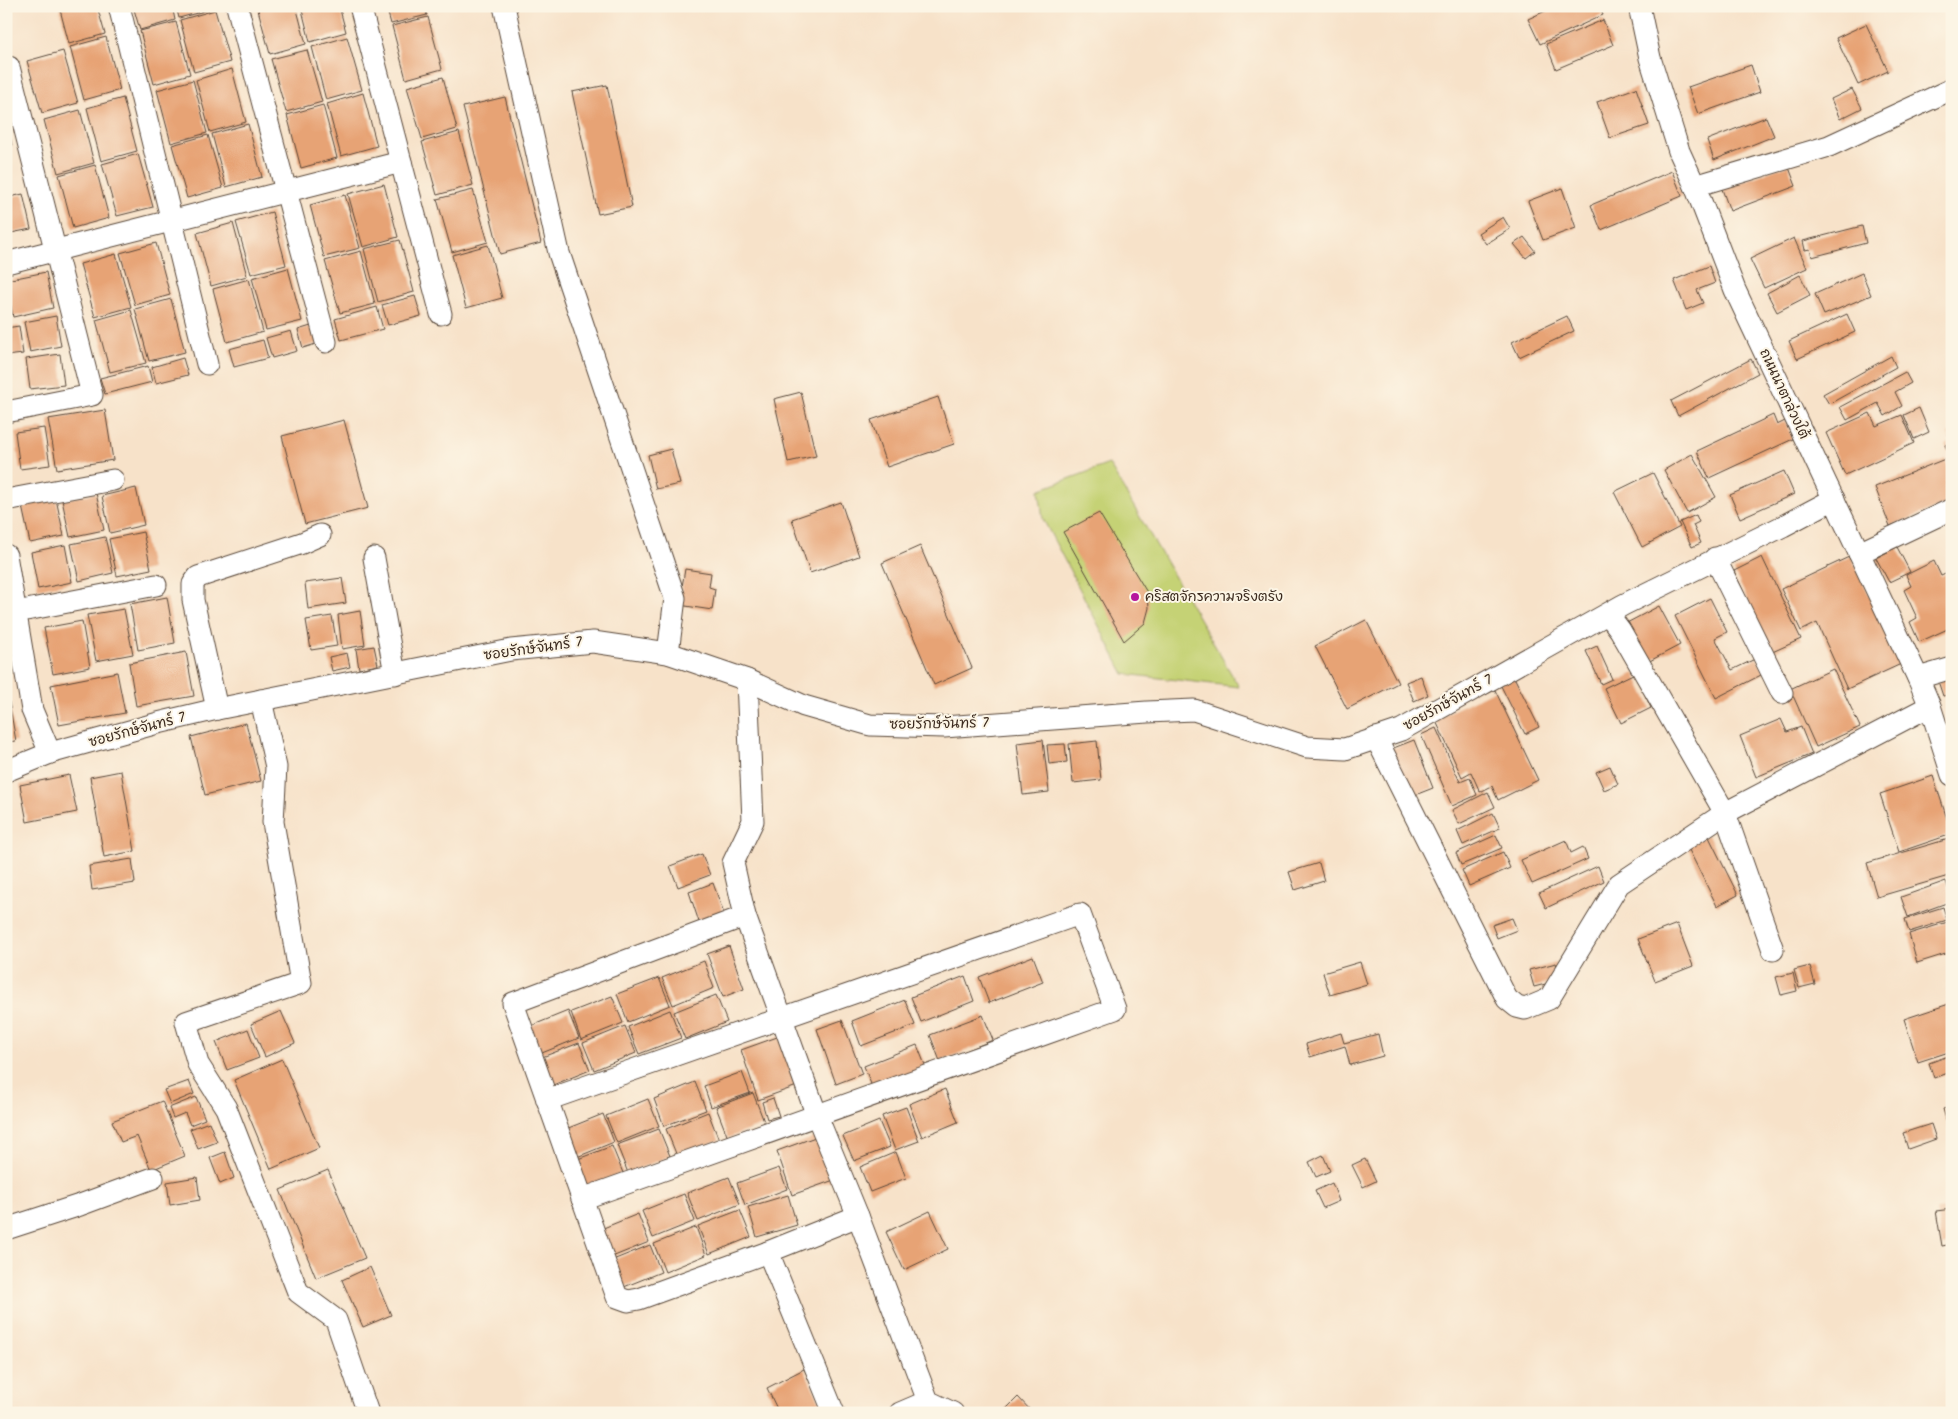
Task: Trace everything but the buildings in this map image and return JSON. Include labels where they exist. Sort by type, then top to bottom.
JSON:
[{"type":"street","points":[[119,6],[206,364]]},
{"type":"street","points":[[237,6],[326,342]]},
{"type":"street","points":[[360,6],[441,314]]},
{"type":"street","points":[[504,6],[559,253],[675,598],[668,653]]},
{"type":"street","name":"ถนนนาตาล่วงใต้","points":[[1639,6],[1650,58],[1679,151],[1695,186],[1735,290],[1918,678],[1930,706],[1952,775]]},
{"type":"street","points":[[6,412],[92,395],[9,67]]},
{"type":"street","points":[[1695,186],[1829,146],[1952,89]]},
{"type":"street","points":[[6,262],[401,162]]},
{"type":"street","points":[[6,500],[113,480]]},
{"type":"street","name":"ซอยรักษ์จันทร์ 7","points":[[6,771],[50,753],[217,709],[511,650],[593,642],[668,653],[747,680],[804,706],[870,725],[944,727],[1194,710],[1307,747],[1345,749],[1401,730],[1608,614],[1834,499]]},
{"type":"street","points":[[1859,553],[1952,509]]},
{"type":"street","points":[[217,709],[193,600],[193,584],[198,577],[302,543],[320,535]]},
{"type":"street","points":[[6,555],[32,710],[50,753]]},
{"type":"street","points":[[374,558],[394,674]]},
{"type":"street","points":[[1715,558],[1782,693]]},
{"type":"street","points":[[16,612],[156,585]]},
{"type":"street","points":[[1608,614],[1620,630],[1725,814],[1773,950]]},
{"type":"street","points":[[1918,678],[1952,668]]},
{"type":"street","points":[[747,680],[752,821],[733,863],[745,916],[817,1116],[858,1216],[928,1401],[953,1413]]},
{"type":"street","points":[[261,700],[276,767],[273,822],[301,983],[186,1022],[198,1064],[226,1108],[298,1292],[336,1320],[368,1413]]},
{"type":"street","points":[[1376,738],[1507,999],[1517,1007],[1526,1009],[1549,999],[1619,884],[1725,814],[1930,706]]},
{"type":"street","points":[[547,1100],[1080,914],[1115,1009],[582,1199]]},
{"type":"street","points":[[745,916],[513,1003],[617,1297],[628,1301],[639,1299],[768,1252],[858,1216]]},
{"type":"street","points":[[6,1229],[46,1217],[153,1178]]},
{"type":"street","points":[[768,1252],[834,1413]]},
{"type":"street","points":[[900,1413],[928,1401]]},
{"type":"green space","name":"คริสตจักรความจริงตรัง","points":[[1109,464],[1239,687],[1124,674],[1043,519],[1039,490]]},
{"type":"place","name":"คริสตจักรความจริงตรัง","points":[[1135,597]]}]
